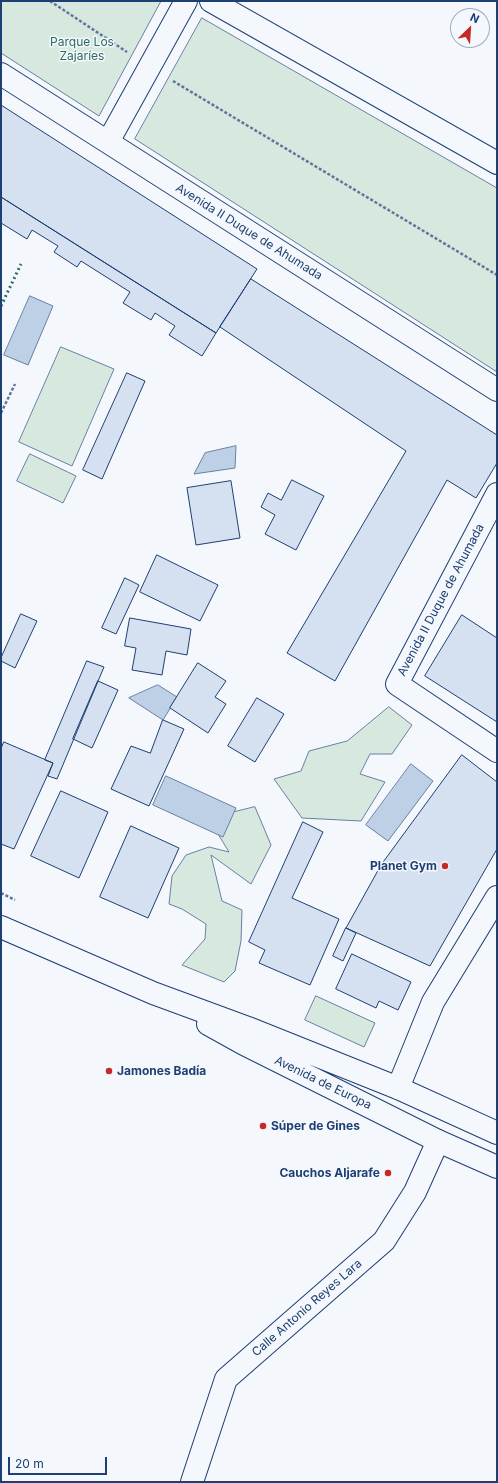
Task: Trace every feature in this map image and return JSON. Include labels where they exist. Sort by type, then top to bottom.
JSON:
[{"type":"street","points":[[108,142],[186,1]]},
{"type":"street","points":[[211,1],[497,162]]},
{"type":"street","name":"Avenida II Duque de Ahumada","points":[[1,74],[497,390]]},
{"type":"street","name":"Avenida II Duque de Ahumada","points":[[497,494],[397,684],[497,751]]},
{"type":"street","points":[[398,1088],[433,1002],[497,897]]},
{"type":"street","name":"Avenida de Europa","points":[[1,927],[153,993],[248,1028],[398,1088],[497,1133]]},
{"type":"street","name":"Avenida de Europa","points":[[153,993],[244,1044],[438,1140],[497,1167]]},
{"type":"street","points":[[438,1140],[456,1133],[497,1150]]},
{"type":"street","name":"Calle Antonio Reyes Lara","points":[[192,1482],[226,1379],[384,1241],[415,1192],[438,1140]]},
{"type":"path","points":[[50,1],[149,67],[497,275]]},
{"type":"path","points":[[1,413],[15,384]]},
{"type":"green space","name":"Parque Los Zajaríes","points":[[1,1],[161,1],[99,116],[1,53]]},
{"type":"green space","points":[[202,18],[497,188],[497,372],[135,139]]},
{"type":"green space","points":[[61,347],[114,369],[72,466],[19,442]]},
{"type":"green space","points":[[30,454],[76,476],[63,503],[17,481]]},
{"type":"green space","points":[[389,707],[412,725],[392,754],[370,754],[360,774],[385,782],[361,821],[302,818],[274,779],[301,771],[309,751],[347,741]]},
{"type":"green space","points":[[255,807],[271,845],[251,884],[211,855],[222,901],[242,910],[241,941],[235,971],[224,982],[182,965],[205,939],[206,924],[182,909],[169,904],[172,876],[186,855],[209,847],[229,852],[218,834],[234,812]]},
{"type":"green space","points":[[316,996],[375,1023],[364,1047],[305,1020]]},
{"type":"water","points":[[30,296],[53,306],[28,365],[4,355]]},
{"type":"water","points":[[236,446],[235,468],[194,474],[205,453]]},
{"type":"water","points":[[158,685],[177,697],[163,720],[129,698]]},
{"type":"water","points":[[411,764],[433,781],[388,841],[366,825]]},
{"type":"water","points":[[166,776],[236,808],[223,837],[153,805]]},
{"type":"building","points":[[1,105],[257,269],[216,333],[1,197]]},
{"type":"building","points":[[1,197],[216,333],[202,356],[169,335],[175,326],[155,313],[151,320],[123,303],[130,292],[81,261],[77,267],[54,252],[58,246],[32,230],[27,239],[1,223]]},
{"type":"building","points":[[251,279],[497,435],[497,463],[476,498],[447,480],[335,681],[287,653],[406,451],[220,327]]},
{"type":"building","points":[[127,373],[145,381],[102,479],[83,470]]},
{"type":"building","points":[[292,480],[324,496],[296,550],[265,534],[275,515],[261,507],[268,493],[281,500]]},
{"type":"building","points":[[231,481],[240,538],[196,545],[187,488]]},
{"type":"building","points":[[157,555],[218,585],[200,621],[140,592]]},
{"type":"building","points":[[125,578],[139,585],[116,634],[102,628]]},
{"type":"building","points":[[21,614],[37,621],[15,668],[1,661],[1,658]]},
{"type":"building","points":[[462,615],[497,638],[497,722],[425,676]]},
{"type":"building","points":[[130,618],[191,629],[187,655],[166,651],[162,675],[132,670],[136,648],[125,646]]},
{"type":"building","points":[[87,661],[104,667],[57,779],[48,776],[53,763],[45,760]]},
{"type":"building","points":[[198,663],[226,681],[215,697],[226,704],[208,733],[170,708]]},
{"type":"building","points":[[98,681],[118,690],[92,748],[73,739]]},
{"type":"building","points":[[257,698],[284,714],[255,762],[228,746]]},
{"type":"building","points":[[163,720],[184,729],[149,806],[111,789],[131,746],[150,753]]},
{"type":"building","points":[[4,742],[53,763],[14,849],[1,844],[1,749]]},
{"type":"building","points":[[462,755],[497,782],[497,849],[430,966],[346,928],[381,865]]},
{"type":"building","points":[[61,791],[108,812],[79,878],[31,856]]},
{"type":"building","points":[[303,822],[323,832],[292,898],[339,919],[310,985],[259,963],[265,950],[249,942]]},
{"type":"building","points":[[131,826],[179,848],[148,918],[100,897]]},
{"type":"building","points":[[346,928],[356,933],[343,961],[333,956]]},
{"type":"building","points":[[352,954],[411,982],[398,1010],[379,1001],[376,1008],[336,989]]},
{"type":"hedge","points":[[1,306],[21,264]]},
{"type":"place","name":"Planet Gym","points":[[445,866]]},
{"type":"place","name":"Jamones Badía","points":[[109,1071]]},
{"type":"place","name":"Súper de Gines","points":[[263,1126]]},
{"type":"place","name":"Cauchos Aljarafe","points":[[388,1173]]}]
